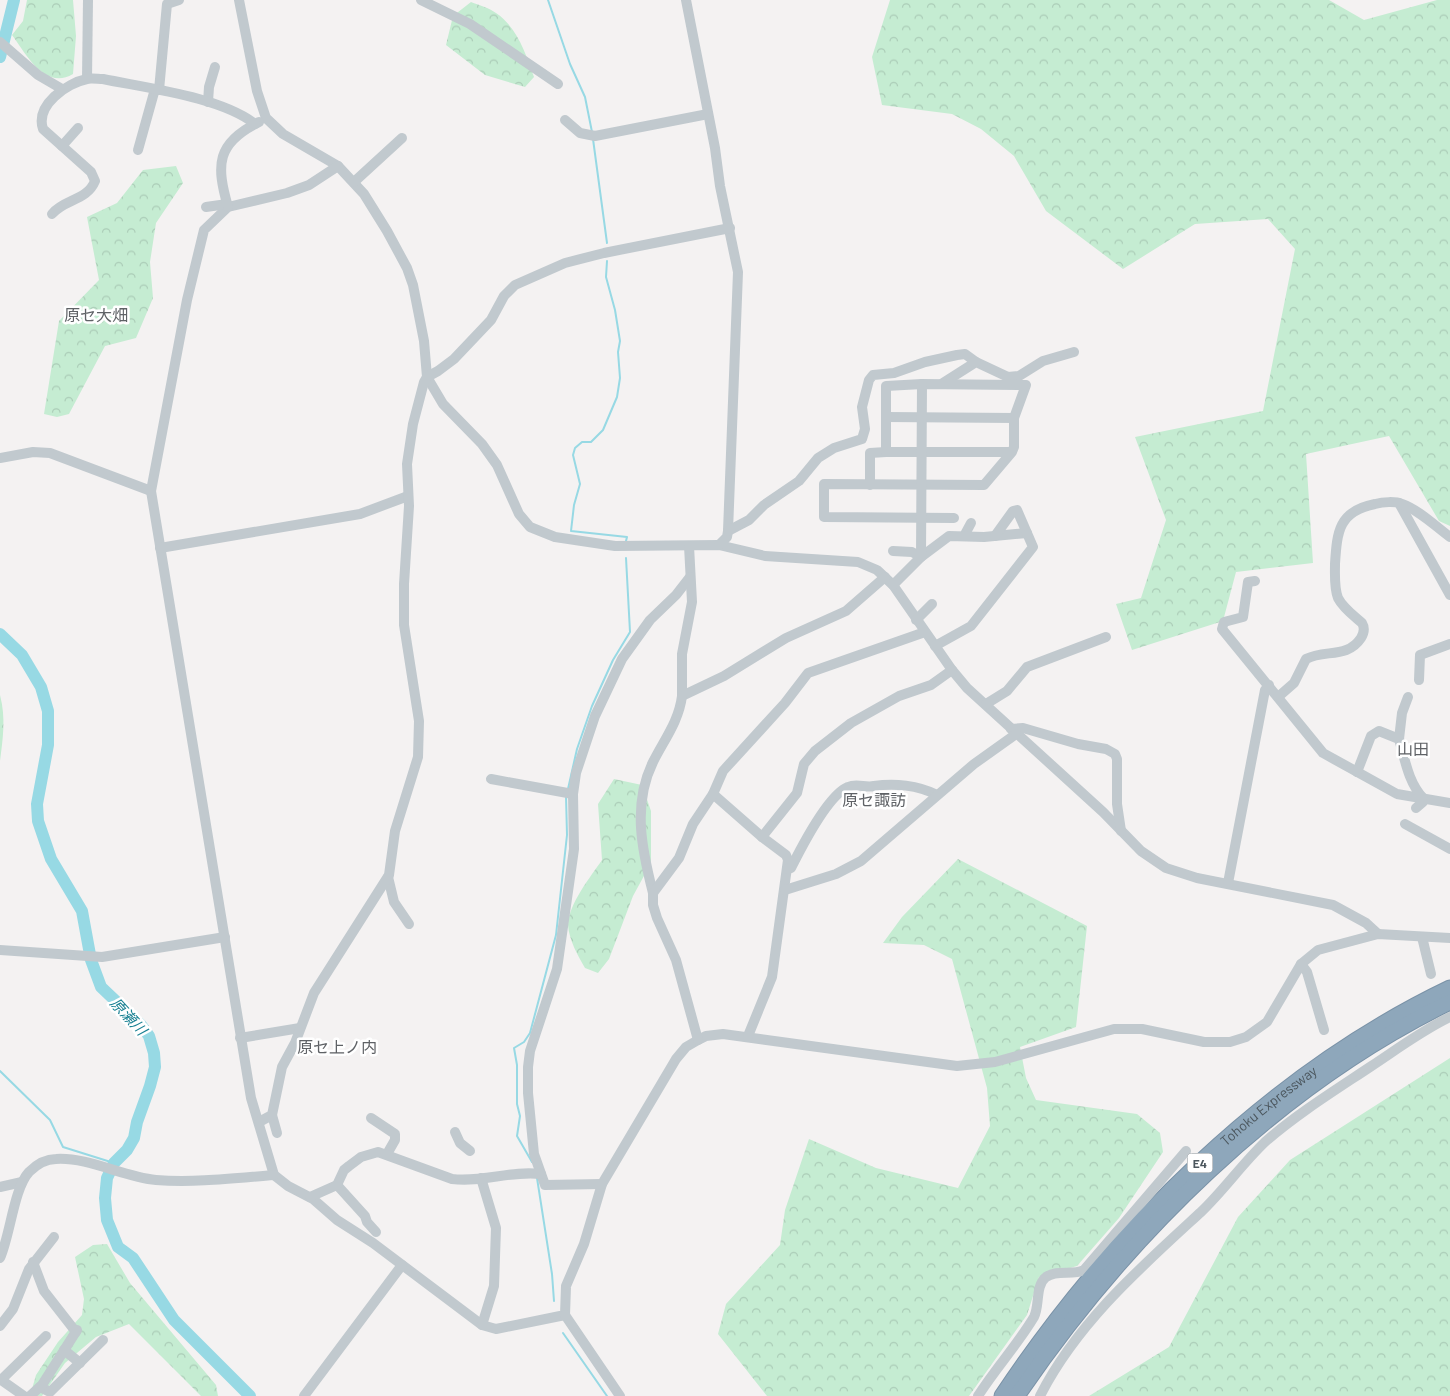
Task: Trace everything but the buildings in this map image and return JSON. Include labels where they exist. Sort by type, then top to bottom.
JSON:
[{"type":"highway","name":"Tohoku Expressway","points":[[1002,1396],[1083,1286],[1126,1238],[1211,1154],[1308,1074],[1390,1020],[1450,988]]},
{"type":"highway","name":"Tohoku Expressway","points":[[1017,1396],[1059,1336],[1092,1295],[1136,1245],[1219,1163],[1286,1105],[1357,1055],[1397,1030],[1450,1002]]},
{"type":"street","points":[[87,79],[88,0]]},
{"type":"street","points":[[138,150],[157,90],[167,4],[179,0]]},
{"type":"street","points":[[239,0],[257,91],[266,118],[283,134],[338,166],[354,182],[387,231],[407,268],[413,285],[423,332],[427,377],[443,404],[482,444],[497,466],[519,514],[530,528],[555,538],[615,546],[720,545],[764,556],[847,559],[868,566],[889,581],[952,670],[967,688],[1141,851],[1166,868],[1197,878],[1333,905],[1366,923],[1378,934]]},
{"type":"street","points":[[421,0],[470,24],[558,84]]},
{"type":"street","points":[[686,0],[720,186],[738,272],[728,531],[727,537],[720,545]]},
{"type":"street","points":[[0,42],[38,75],[62,89]]},
{"type":"street","points":[[208,102],[209,87],[215,67]]},
{"type":"street","points":[[52,214],[58,208],[77,201],[89,190],[95,181],[91,172],[43,129],[41,123],[46,109],[62,89],[87,79],[103,79],[208,102],[228,108],[255,124]]},
{"type":"street","points":[[566,120],[580,133],[591,136],[708,114]]},
{"type":"street","points":[[228,206],[220,163],[231,142],[266,118]]},
{"type":"street","points":[[62,146],[78,128]]},
{"type":"street","points":[[354,182],[402,138]]},
{"type":"street","points":[[206,207],[228,206],[294,190],[309,185],[338,166]]},
{"type":"street","points":[[228,206],[208,224],[201,236],[151,491],[240,1038],[251,1098],[274,1175],[288,1186],[310,1197],[337,1220],[358,1233],[482,1325],[496,1329],[565,1315]]},
{"type":"street","points":[[409,924],[394,902],[388,876],[395,832],[414,772],[420,745],[414,678],[404,625],[409,506],[407,464],[421,389],[427,377],[438,372],[454,359],[491,320],[504,296],[515,285],[565,263],[604,253],[730,228]]},
{"type":"street","points":[[728,531],[749,520],[764,505],[799,481],[818,458],[834,448],[862,439],[865,429],[862,407],[868,380],[873,375],[894,373],[925,362],[965,354],[976,362],[1008,377],[1019,376],[1043,361],[1074,352]]},
{"type":"street","points":[[942,384],[976,362]]},
{"type":"street","points":[[922,384],[922,557]]},
{"type":"street","points":[[886,452],[886,386],[922,384],[1026,385],[1014,418],[1014,448],[984,485],[824,484],[824,517],[954,518]]},
{"type":"street","points":[[887,417],[1014,418]]},
{"type":"street","points":[[0,458],[33,452],[50,453],[151,491]]},
{"type":"street","points":[[870,484],[870,453],[1012,452]]},
{"type":"street","points":[[160,548],[360,514],[408,496]]},
{"type":"street","points":[[1278,697],[1294,683],[1306,659],[1319,654],[1346,651],[1352,648],[1362,636],[1362,622],[1341,603],[1337,596],[1334,576],[1337,535],[1342,522],[1357,509],[1381,502],[1399,503],[1450,537]]},
{"type":"street","points":[[1399,503],[1450,595]]},
{"type":"street","points":[[936,646],[971,626],[1034,547],[1017,510],[1013,511],[995,536]]},
{"type":"street","points":[[964,536],[971,523]]},
{"type":"street","points":[[682,696],[724,676],[786,638],[846,611],[949,536],[995,536],[1027,533]]},
{"type":"street","points":[[690,546],[692,602],[682,654],[682,696],[680,709],[652,764],[641,797],[641,840],[653,893],[653,905],[676,960],[698,1040]]},
{"type":"street","points":[[893,551],[912,552],[922,557]]},
{"type":"street","points":[[602,1184],[545,1185],[534,1154],[528,1093],[530,1051],[557,969],[574,849],[568,793],[584,745],[622,658],[650,620],[676,595],[690,577]]},
{"type":"street","points":[[1255,581],[1248,582],[1243,616],[1224,622],[1222,629],[1323,754],[1397,794],[1450,802]]},
{"type":"street","points":[[916,620],[932,604]]},
{"type":"street","points":[[653,893],[679,858],[693,824],[713,794],[723,771],[785,703],[808,673],[925,632]]},
{"type":"street","points":[[986,704],[1007,691],[1027,667],[1106,637]]},
{"type":"street","points":[[1419,680],[1420,655],[1450,644]]},
{"type":"street","points":[[762,837],[797,793],[804,764],[815,751],[851,723],[898,696],[931,685],[952,670]]},
{"type":"street","points":[[1228,883],[1265,690],[1269,685]]},
{"type":"street","points":[[1408,697],[1402,713],[1399,739],[1410,776],[1417,791],[1424,798]]},
{"type":"street","points":[[785,890],[836,874],[861,861],[974,764],[1014,732],[1023,728],[1078,744],[1106,748],[1115,754],[1117,759],[1121,831]]},
{"type":"street","points":[[1357,772],[1371,736],[1375,732],[1383,732],[1399,739]]},
{"type":"street","points":[[1399,766],[1410,776]]},
{"type":"street","points":[[490,779],[568,793]]},
{"type":"street","points":[[788,869],[791,868],[828,806],[838,793],[848,787],[856,785],[875,786],[886,783],[928,790],[937,795]]},
{"type":"street","points":[[713,794],[762,837],[786,855],[788,869],[770,986],[748,1036]]},
{"type":"street","points":[[1416,808],[1423,802],[1424,798]]},
{"type":"street","points":[[1405,824],[1450,849]]},
{"type":"street","points":[[277,1133],[272,1115],[282,1067],[295,1043],[314,993],[388,876]]},
{"type":"street","points":[[620,1396],[565,1315],[566,1286],[584,1244],[602,1184],[676,1059],[686,1047],[698,1040],[706,1036],[723,1034],[748,1036],[806,1047],[957,1066],[995,1062],[1114,1029],[1142,1029],[1204,1042],[1230,1042],[1246,1038],[1267,1022],[1301,964],[1318,950],[1378,934],[1450,938]]},
{"type":"street","points":[[0,950],[102,957],[225,937]]},
{"type":"street","points":[[1422,937],[1431,974]]},
{"type":"street","points":[[1301,964],[1307,972],[1324,1030]]},
{"type":"street","points":[[1040,1396],[1063,1356],[1078,1336],[1151,1257],[1224,1188],[1264,1143],[1289,1122],[1398,1047],[1450,1017]]},
{"type":"street","points":[[240,1038],[300,1028]]},
{"type":"street","points":[[258,1122],[272,1115]]},
{"type":"street","points":[[371,1118],[395,1134],[395,1140],[387,1154]]},
{"type":"street","points":[[455,1132],[460,1143],[470,1151]]},
{"type":"street","points":[[978,1396],[1035,1315],[1040,1286],[1045,1278],[1054,1273],[1076,1273],[1084,1270],[1186,1151]]},
{"type":"street","points":[[310,1197],[337,1185],[344,1170],[361,1157],[378,1152],[452,1179],[463,1180],[526,1172],[541,1174]]},
{"type":"street","points":[[0,1258],[22,1182],[30,1171],[48,1160],[57,1159],[95,1166],[156,1180],[274,1175]]},
{"type":"street","points":[[481,1178],[496,1228],[494,1286],[482,1325]]},
{"type":"street","points":[[0,1187],[22,1182]]},
{"type":"street","points":[[337,1185],[365,1216],[367,1222],[376,1232]]},
{"type":"street","points":[[358,1233],[367,1222]]},
{"type":"street","points":[[0,1326],[13,1309],[33,1262],[54,1237]]},
{"type":"street","points":[[30,1396],[40,1387],[77,1331],[44,1291],[33,1262]]},
{"type":"street","points":[[304,1396],[402,1265]]},
{"type":"street","points":[[24,1396],[0,1380],[46,1336]]},
{"type":"street","points":[[40,1387],[50,1392],[103,1340]]},
{"type":"street","points":[[64,1350],[80,1363]]},
{"type":"green space","points":[[27,0],[73,0],[76,36],[73,74],[63,78],[54,78],[45,74],[30,60],[12,35],[23,21]]},
{"type":"green space","points":[[890,0],[1329,0],[1364,20],[1437,0],[1450,0],[1450,526],[1439,521],[1389,436],[1306,454],[1313,563],[1236,572],[1223,621],[1132,650],[1116,604],[1141,598],[1166,520],[1135,437],[1263,411],[1295,249],[1268,219],[1195,224],[1123,269],[1046,211],[1014,156],[981,129],[952,114],[882,105],[872,57]]},
{"type":"green space","points":[[471,2],[496,13],[515,33],[524,50],[534,77],[525,87],[485,75],[446,45],[453,16]]},
{"type":"green space","points":[[176,166],[183,183],[156,223],[150,262],[153,298],[136,338],[105,346],[69,414],[57,417],[44,414],[59,321],[99,280],[87,217],[117,203],[143,170]]},
{"type":"green space","points":[[0,695],[3,736],[0,761]]},
{"type":"green space","points":[[614,779],[642,785],[651,811],[651,863],[633,896],[609,959],[598,973],[585,968],[572,942],[568,925],[576,900],[602,860],[598,804]]},
{"type":"green space","points":[[958,859],[1087,926],[1076,1027],[1020,1047],[1026,1078],[1036,1100],[1137,1114],[1160,1133],[1163,1152],[1119,1218],[1077,1266],[1039,1277],[1027,1315],[969,1396],[767,1396],[718,1334],[726,1304],[780,1245],[785,1210],[809,1139],[876,1168],[958,1188],[990,1126],[987,1088],[952,959],[924,945],[883,943],[902,917]]},
{"type":"green space","points":[[1450,1058],[1450,1396],[1089,1396],[1169,1347],[1238,1217],[1290,1160]]},
{"type":"green space","points":[[107,1244],[130,1283],[216,1385],[218,1396],[201,1396],[129,1324],[96,1337],[65,1363],[42,1396],[37,1396],[32,1389],[36,1375],[58,1342],[82,1315],[84,1299],[75,1257],[93,1245]]},
{"type":"waterway","name":"原瀬川","points":[[0,57],[14,0]]},
{"type":"waterway","points":[[548,0],[570,64],[585,97],[592,132]]},
{"type":"waterway","points":[[593,139],[607,243]]},
{"type":"waterway","points":[[607,261],[606,277],[615,310],[620,341],[618,352],[620,378],[617,397],[603,430],[591,442],[582,442],[575,448],[573,455],[580,484],[574,505],[571,531],[627,537],[626,541]]},
{"type":"waterway","points":[[568,789],[577,749],[592,706],[613,660],[630,632],[626,558]]},
{"type":"waterway","name":"原瀬川","points":[[0,634],[22,655],[41,687],[48,711],[48,745],[37,804],[38,821],[51,859],[82,911],[91,960],[101,987],[141,1025],[149,1036],[154,1053],[155,1067],[137,1122],[134,1138],[127,1150],[114,1163],[107,1178],[105,1198],[107,1220],[118,1247],[133,1258],[174,1320],[250,1396]]},
{"type":"waterway","points":[[532,1162],[517,1136],[520,1116],[517,1104],[517,1065],[514,1048],[524,1042],[530,1033],[556,935],[567,835],[566,796]]},
{"type":"waterway","points":[[0,1071],[50,1120],[63,1147],[114,1163]]},
{"type":"waterway","points":[[537,1178],[552,1274],[554,1301]]},
{"type":"waterway","points":[[563,1333],[607,1396]]},
{"type":"district","name":"原セ大畑","points":[[96,314]]},
{"type":"district","name":"山田","points":[[1413,748]]},
{"type":"district","name":"原セ諏訪","points":[[874,799]]},
{"type":"district","name":"原セ上ノ内","points":[[337,1046]]}]
